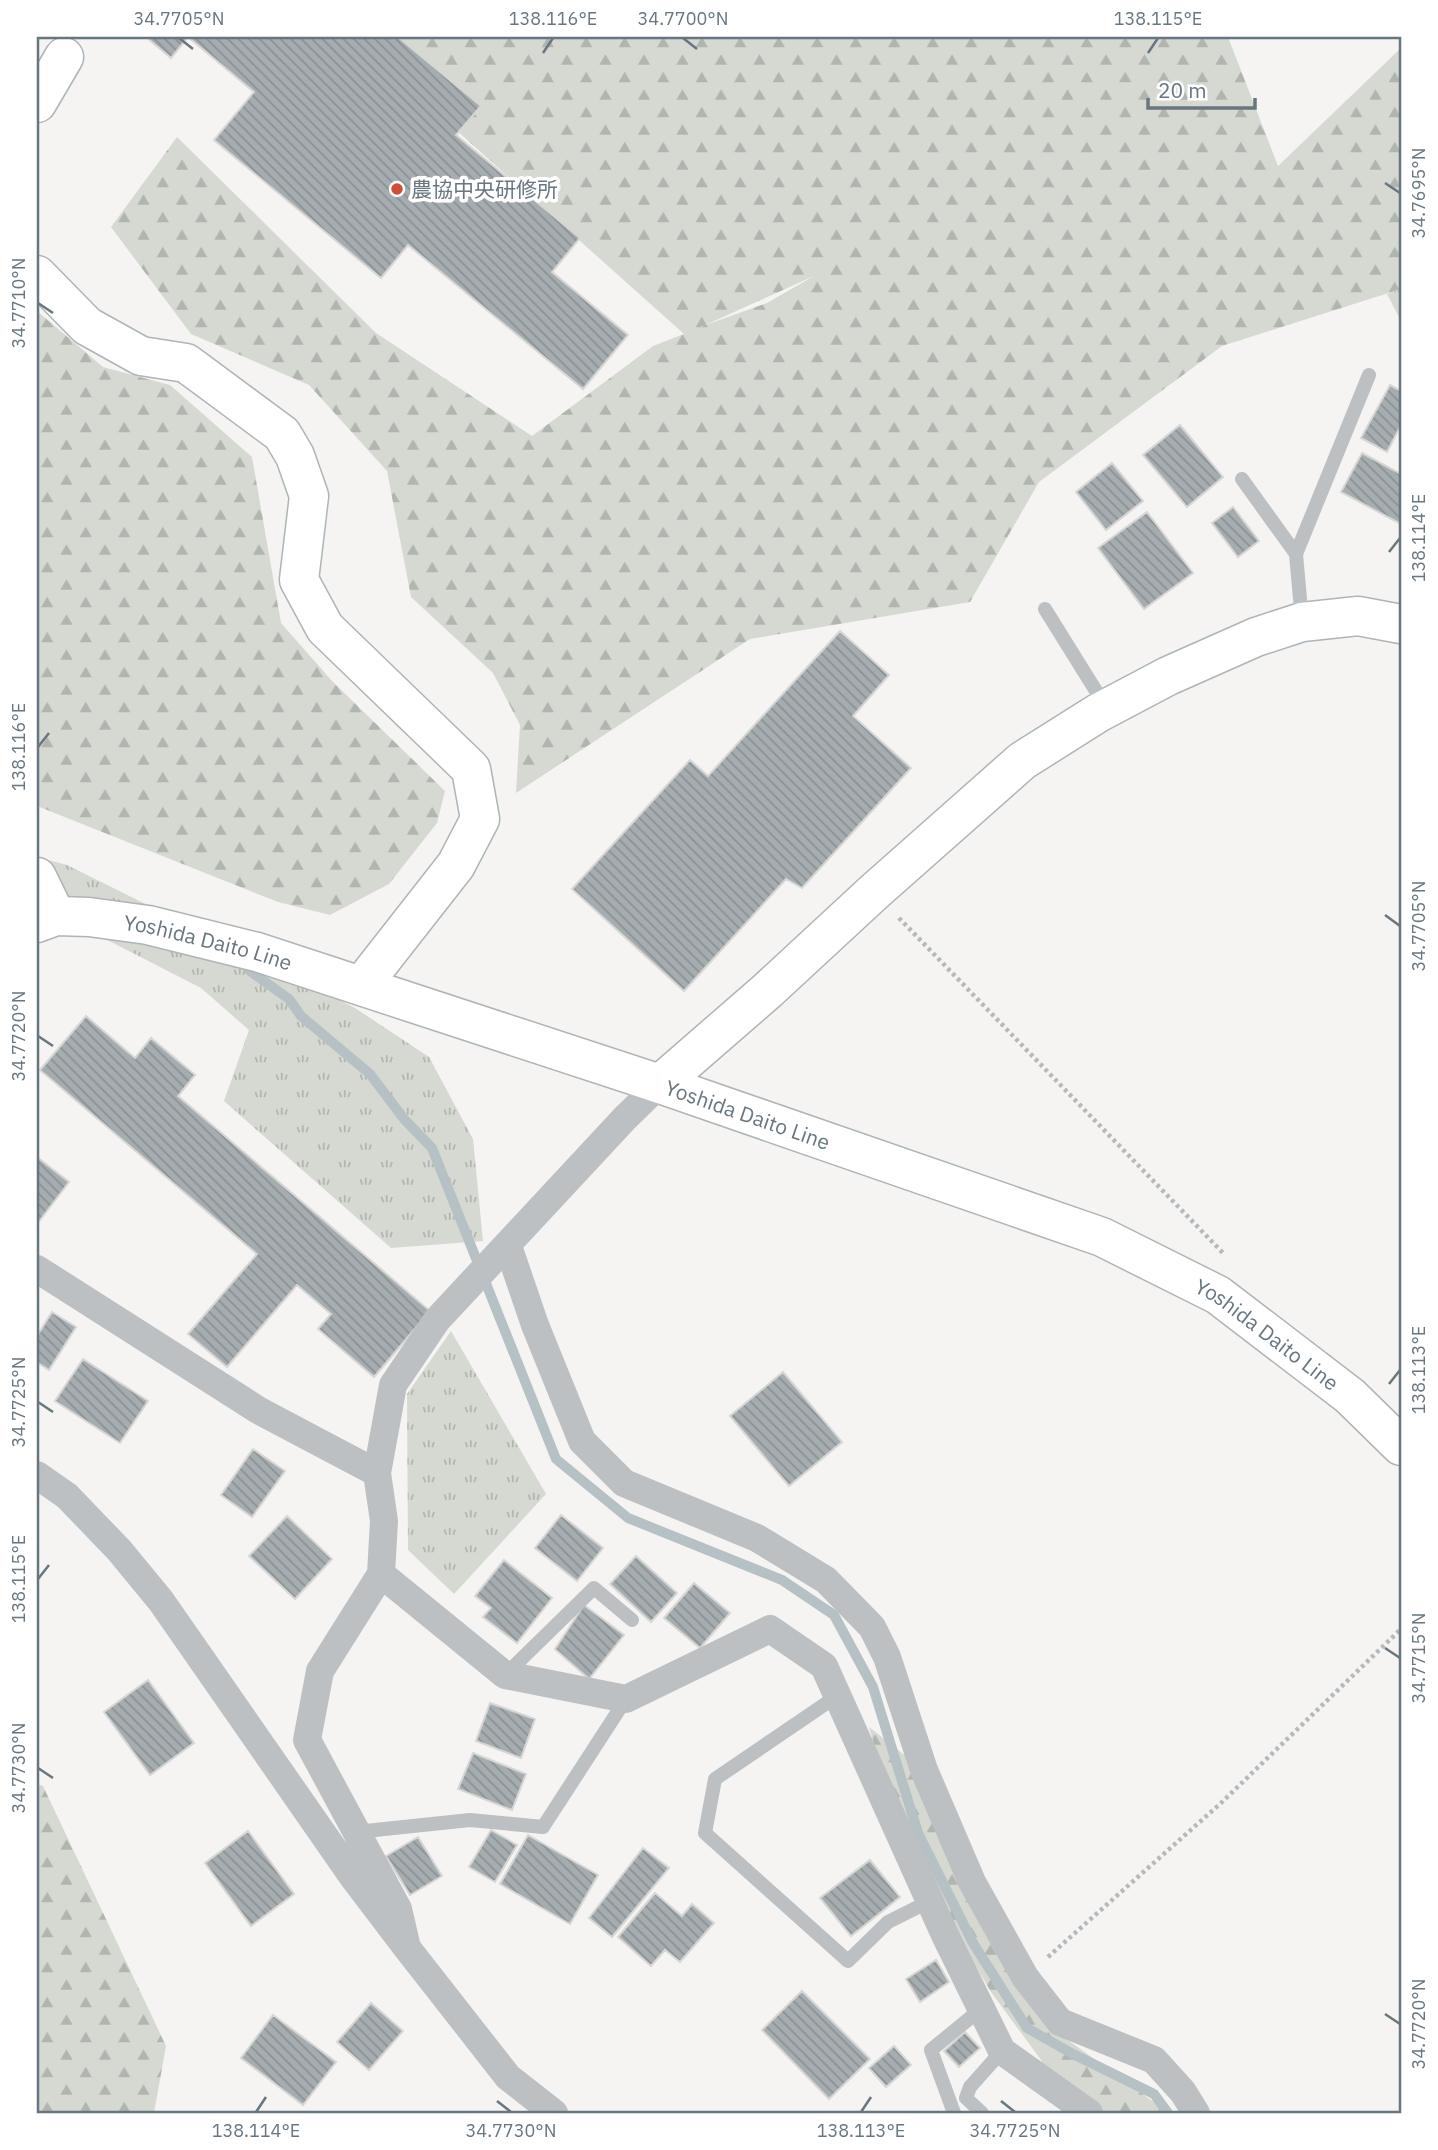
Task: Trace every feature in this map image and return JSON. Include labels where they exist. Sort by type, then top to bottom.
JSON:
[{"type":"street","points":[[37,103],[64,57]]},
{"type":"street","points":[[37,275],[87,326],[141,356],[186,363],[282,434],[295,456],[309,496],[299,580],[325,628],[471,769],[480,818],[456,865],[362,985]]},
{"type":"street","points":[[407,1948],[398,1909],[307,1740],[320,1671],[381,1574],[384,1521],[377,1473],[393,1385],[438,1320],[625,1118],[660,1084],[1022,761],[1107,708],[1256,637],[1302,622],[1358,616],[1401,624]]},
{"type":"street","points":[[37,877],[46,919]]},
{"type":"street","name":"Yoshida Daito Line","points":[[46,919],[89,917],[148,925],[257,952],[660,1084],[1102,1237],[1218,1295],[1350,1396],[1401,1446]]},
{"type":"street","points":[[504,1251],[582,1441],[624,1483],[757,1538],[826,1580],[872,1627],[887,1657],[924,1770],[972,1882],[1025,1977],[1060,2022],[1154,2060],[1183,2092],[1196,2113]]},
{"type":"street","points":[[37,1269],[258,1410],[377,1473]]},
{"type":"street","points":[[37,1475],[67,1496],[120,1550],[161,1601],[354,1877],[407,1948],[508,2077],[554,2113]]},
{"type":"street","points":[[381,1574],[505,1675],[626,1699],[770,1629],[824,1666],[930,1901],[1002,2051],[1089,2113]]},
{"type":"lane","points":[[1302,622],[1296,554],[1369,375]]},
{"type":"lane","points":[[1242,479],[1296,554]]},
{"type":"lane","points":[[1045,609],[1107,708]]},
{"type":"lane","points":[[505,1675],[594,1588],[632,1620]]},
{"type":"lane","points":[[837,1696],[715,1779],[705,1833],[848,1961],[888,1922],[930,1901]]},
{"type":"lane","points":[[356,1832],[470,1819],[543,1827],[626,1699]]},
{"type":"lane","points":[[954,2113],[931,2050],[981,2008]]},
{"type":"lane","points":[[982,2113],[966,2098],[970,2087],[1002,2051]]},
{"type":"path","points":[[874,892],[1231,1262]]},
{"type":"path","points":[[1025,1977],[1221,1803],[1401,1629]]},
{"type":"green space","points":[[352,37],[1228,37],[1278,166],[1401,48],[1401,289],[1222,346],[1039,482],[970,602],[750,639],[516,793],[520,725],[493,673],[411,597],[387,471],[309,385],[191,334],[111,227],[177,137],[376,333],[532,436],[653,346],[684,334]],"holes":[[[814,276],[767,303],[705,325]]]},
{"type":"green space","points":[[1401,289],[1401,321],[1387,294]]},
{"type":"green space","points":[[37,311],[103,367],[170,385],[252,457],[281,623],[332,681],[445,791],[437,823],[389,884],[330,915],[278,902],[37,806]]},
{"type":"green space","points":[[37,857],[67,865],[355,1008],[429,1057],[473,1139],[483,1241],[391,1248],[224,1101],[249,1030],[201,988],[78,925],[37,913]]},
{"type":"green space","points":[[451,1331],[546,1494],[454,1594],[408,1550],[407,1394]]},
{"type":"green space","points":[[869,1727],[907,1757],[1043,2022],[1169,2113],[1073,2113],[1054,2097],[1041,2060],[991,1992],[903,1843]]},
{"type":"green space","points":[[37,1784],[43,1786],[166,2046],[154,2113],[37,2113]]},
{"type":"building","points":[[146,37],[188,37],[171,58]]},
{"type":"building","name":"農協中央研修所","points":[[188,37],[398,37],[481,106],[456,135],[580,238],[552,272],[628,335],[583,389],[408,245],[381,278],[214,140],[254,92]]},
{"type":"building","points":[[1390,385],[1401,391],[1401,425],[1387,452],[1361,438]]},
{"type":"building","points":[[1180,425],[1223,477],[1187,507],[1143,455]]},
{"type":"building","points":[[1362,453],[1401,474],[1401,524],[1341,492]]},
{"type":"building","points":[[1112,463],[1143,501],[1106,530],[1076,492]]},
{"type":"building","points":[[1233,507],[1259,541],[1238,557],[1212,523]]},
{"type":"building","points":[[1147,512],[1193,573],[1144,609],[1098,548]]},
{"type":"building","points":[[840,631],[889,675],[853,716],[911,768],[802,888],[786,879],[684,991],[572,889],[690,760],[708,776]]},
{"type":"building","points":[[86,1016],[135,1058],[151,1038],[195,1075],[178,1096],[430,1311],[374,1377],[318,1329],[331,1314],[297,1285],[227,1367],[188,1334],[257,1254],[40,1070]]},
{"type":"building","points":[[37,1157],[69,1182],[37,1224]]},
{"type":"building","points":[[52,1312],[76,1327],[49,1370],[37,1362],[37,1336]]},
{"type":"building","points":[[83,1359],[148,1401],[120,1443],[55,1401]]},
{"type":"building","points":[[783,1372],[842,1442],[789,1486],[730,1416]]},
{"type":"building","points":[[253,1449],[285,1471],[252,1517],[221,1495]]},
{"type":"building","points":[[561,1515],[603,1548],[577,1581],[535,1548]]},
{"type":"building","points":[[287,1516],[332,1559],[295,1599],[249,1556]]},
{"type":"building","points":[[636,1556],[677,1593],[651,1622],[610,1584]]},
{"type":"building","points":[[504,1560],[552,1598],[517,1643],[483,1617],[491,1608],[475,1596]]},
{"type":"building","points":[[694,1583],[730,1613],[700,1648],[664,1618]]},
{"type":"building","points":[[584,1605],[624,1635],[589,1679],[555,1649]]},
{"type":"building","points":[[148,1680],[194,1743],[150,1775],[104,1712]]},
{"type":"building","points":[[490,1703],[535,1719],[521,1758],[476,1741]]},
{"type":"building","points":[[473,1753],[526,1774],[512,1810],[458,1789]]},
{"type":"building","points":[[491,1830],[517,1845],[495,1882],[469,1867]]},
{"type":"building","points":[[248,1831],[294,1894],[251,1926],[205,1863]]},
{"type":"building","points":[[528,1835],[598,1875],[570,1924],[500,1884]]},
{"type":"building","points":[[418,1837],[442,1876],[410,1895],[386,1856]]},
{"type":"building","points":[[643,1848],[669,1868],[612,1937],[589,1918]]},
{"type":"building","points":[[870,1860],[900,1897],[851,1936],[820,1898]]},
{"type":"building","points":[[655,1893],[682,1916],[692,1904],[714,1923],[680,1962],[665,1950],[651,1966],[618,1937]]},
{"type":"building","points":[[936,1960],[949,1982],[920,2002],[906,1979]]},
{"type":"building","points":[[802,1991],[870,2059],[829,2099],[762,2030]]},
{"type":"building","points":[[371,2003],[403,2031],[369,2070],[337,2042]]},
{"type":"building","points":[[273,2015],[336,2062],[303,2105],[241,2058]]},
{"type":"building","points":[[965,2032],[980,2048],[959,2067],[944,2051]]},
{"type":"building","points":[[894,2046],[911,2065],[886,2087],[869,2068]]},
{"type":"waterway","points":[[250,971],[289,999],[301,1016],[370,1074],[404,1119],[432,1148],[556,1459],[628,1518],[782,1580],[834,1615],[873,1687],[918,1833],[973,1943],[1027,2028],[1154,2094],[1168,2113]]},
{"type":"place","name":"農協中央研修所","points":[[397,189]]}]
